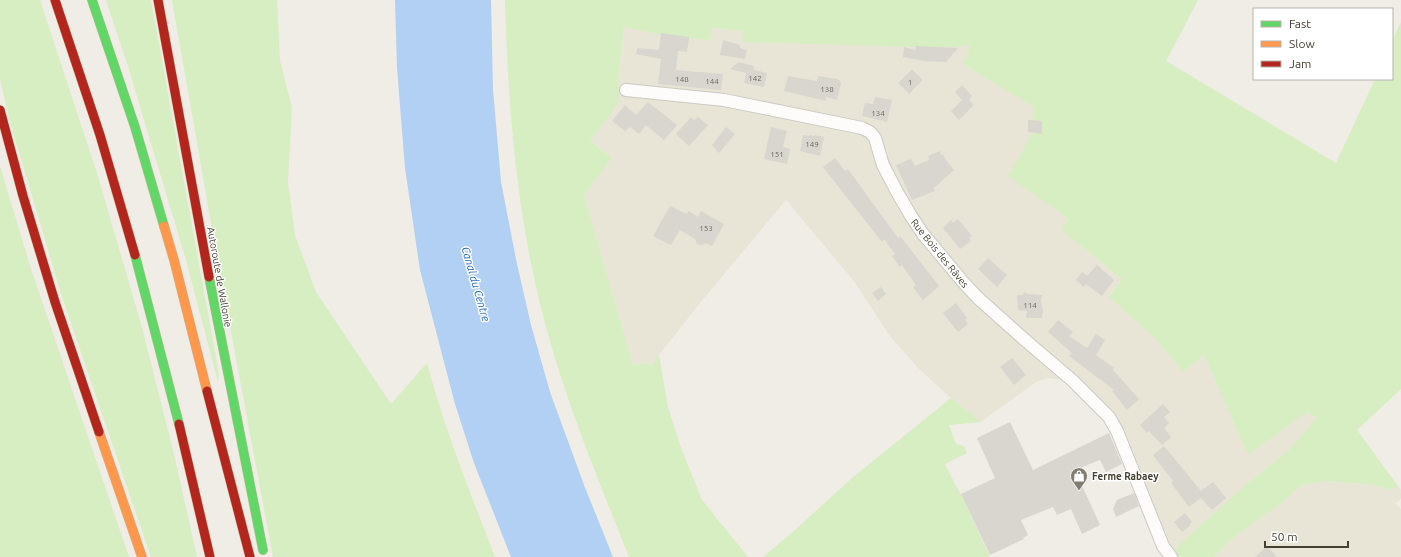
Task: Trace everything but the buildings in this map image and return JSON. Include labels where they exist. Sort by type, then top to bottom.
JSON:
[{"type":"highway","points":[[55,0],[100,135],[139,269],[176,410],[210,557]]},
{"type":"highway","points":[[92,0],[135,127],[174,260],[250,557]]},
{"type":"highway","name":"Autoroute de Wallonie","points":[[158,0],[219,333],[264,557]]},
{"type":"highway","points":[[0,110],[22,196],[55,302],[142,557]]},
{"type":"street","name":"Rue Bois des Râves","points":[[626,90],[724,100],[862,128],[870,132],[875,138],[883,165],[911,216],[923,234],[963,282],[984,303],[1073,381],[1109,416],[1163,546],[1171,557]]},
{"type":"shaded area","points":[[624,27],[662,35],[710,40],[710,28],[743,31],[743,42],[969,43],[968,53],[963,64],[1033,107],[1033,132],[1009,176],[1069,219],[1061,230],[1122,279],[1155,338],[1183,372],[1204,355],[1248,455],[1307,412],[1318,418],[1289,450],[1249,482],[1171,557],[1117,431],[1073,381],[1048,378],[1036,382],[981,422],[951,398],[918,368],[889,335],[853,280],[786,200],[700,303],[651,365],[644,363],[633,365],[584,195],[612,158],[590,141],[620,88],[618,83]]},
{"type":"shaded area","points":[[1327,481],[1374,485],[1391,490],[1398,486],[1401,490],[1401,499],[1395,503],[1401,509],[1401,557],[1213,557],[1239,533],[1279,505],[1302,485]]},
{"type":"green space","points":[[0,0],[40,0],[97,173],[141,324],[173,450],[197,557],[151,557],[62,297],[11,125],[0,79]]},
{"type":"green space","points":[[106,0],[151,0],[219,374],[218,382],[186,260],[127,63]]},
{"type":"green space","points":[[172,0],[277,0],[280,61],[292,107],[288,182],[295,235],[316,292],[391,404],[427,363],[450,437],[495,557],[273,557],[216,251]]},
{"type":"green space","points":[[505,0],[1198,0],[1166,61],[1336,163],[1375,80],[1393,80],[1393,39],[1401,22],[1401,389],[1357,430],[1398,486],[1391,490],[1374,485],[1327,481],[1302,485],[1279,505],[1239,533],[1213,557],[1171,557],[1181,543],[1249,482],[1289,450],[1317,418],[1307,412],[1248,455],[1204,355],[1183,372],[1155,338],[1109,297],[1122,279],[1061,230],[1069,219],[1008,176],[1033,132],[1033,107],[963,64],[968,53],[969,44],[960,47],[917,47],[742,42],[743,31],[711,28],[710,40],[662,35],[624,27],[618,83],[620,88],[618,103],[590,141],[612,158],[584,195],[633,365],[644,363],[651,365],[659,355],[668,407],[680,445],[702,500],[748,557],[629,557],[567,396],[539,299],[522,215],[512,129],[506,43]]},
{"type":"green space","points":[[0,166],[31,269],[129,557],[0,557]]},
{"type":"green space","points":[[951,398],[981,422],[949,425],[956,444],[964,446],[967,453],[945,464],[961,494],[990,557],[763,557],[852,478]]},
{"type":"water","name":"Canal du Centre","points":[[395,0],[491,0],[493,89],[501,182],[517,264],[531,325],[550,392],[584,485],[613,557],[511,557],[474,463],[455,404],[420,270],[405,168],[397,68]]},
{"type":"traffic: fast","points":[[92,0],[135,127],[164,226]]},
{"type":"traffic: fast","points":[[135,255],[179,424]]},
{"type":"traffic: fast","points":[[209,277],[263,550]]},
{"type":"traffic: slow","points":[[164,226],[207,391]]},
{"type":"traffic: slow","points":[[99,432],[142,557]]},
{"type":"traffic: jam","points":[[55,0],[100,135],[135,255]]},
{"type":"traffic: jam","points":[[158,0],[209,277]]},
{"type":"traffic: jam","points":[[0,110],[23,196],[55,302],[99,432]]},
{"type":"traffic: jam","points":[[207,391],[250,557]]},
{"type":"traffic: jam","points":[[179,424],[210,557]]},
{"type":"place","name":"Ferme Rabaey","points":[[1079,491]]}]
